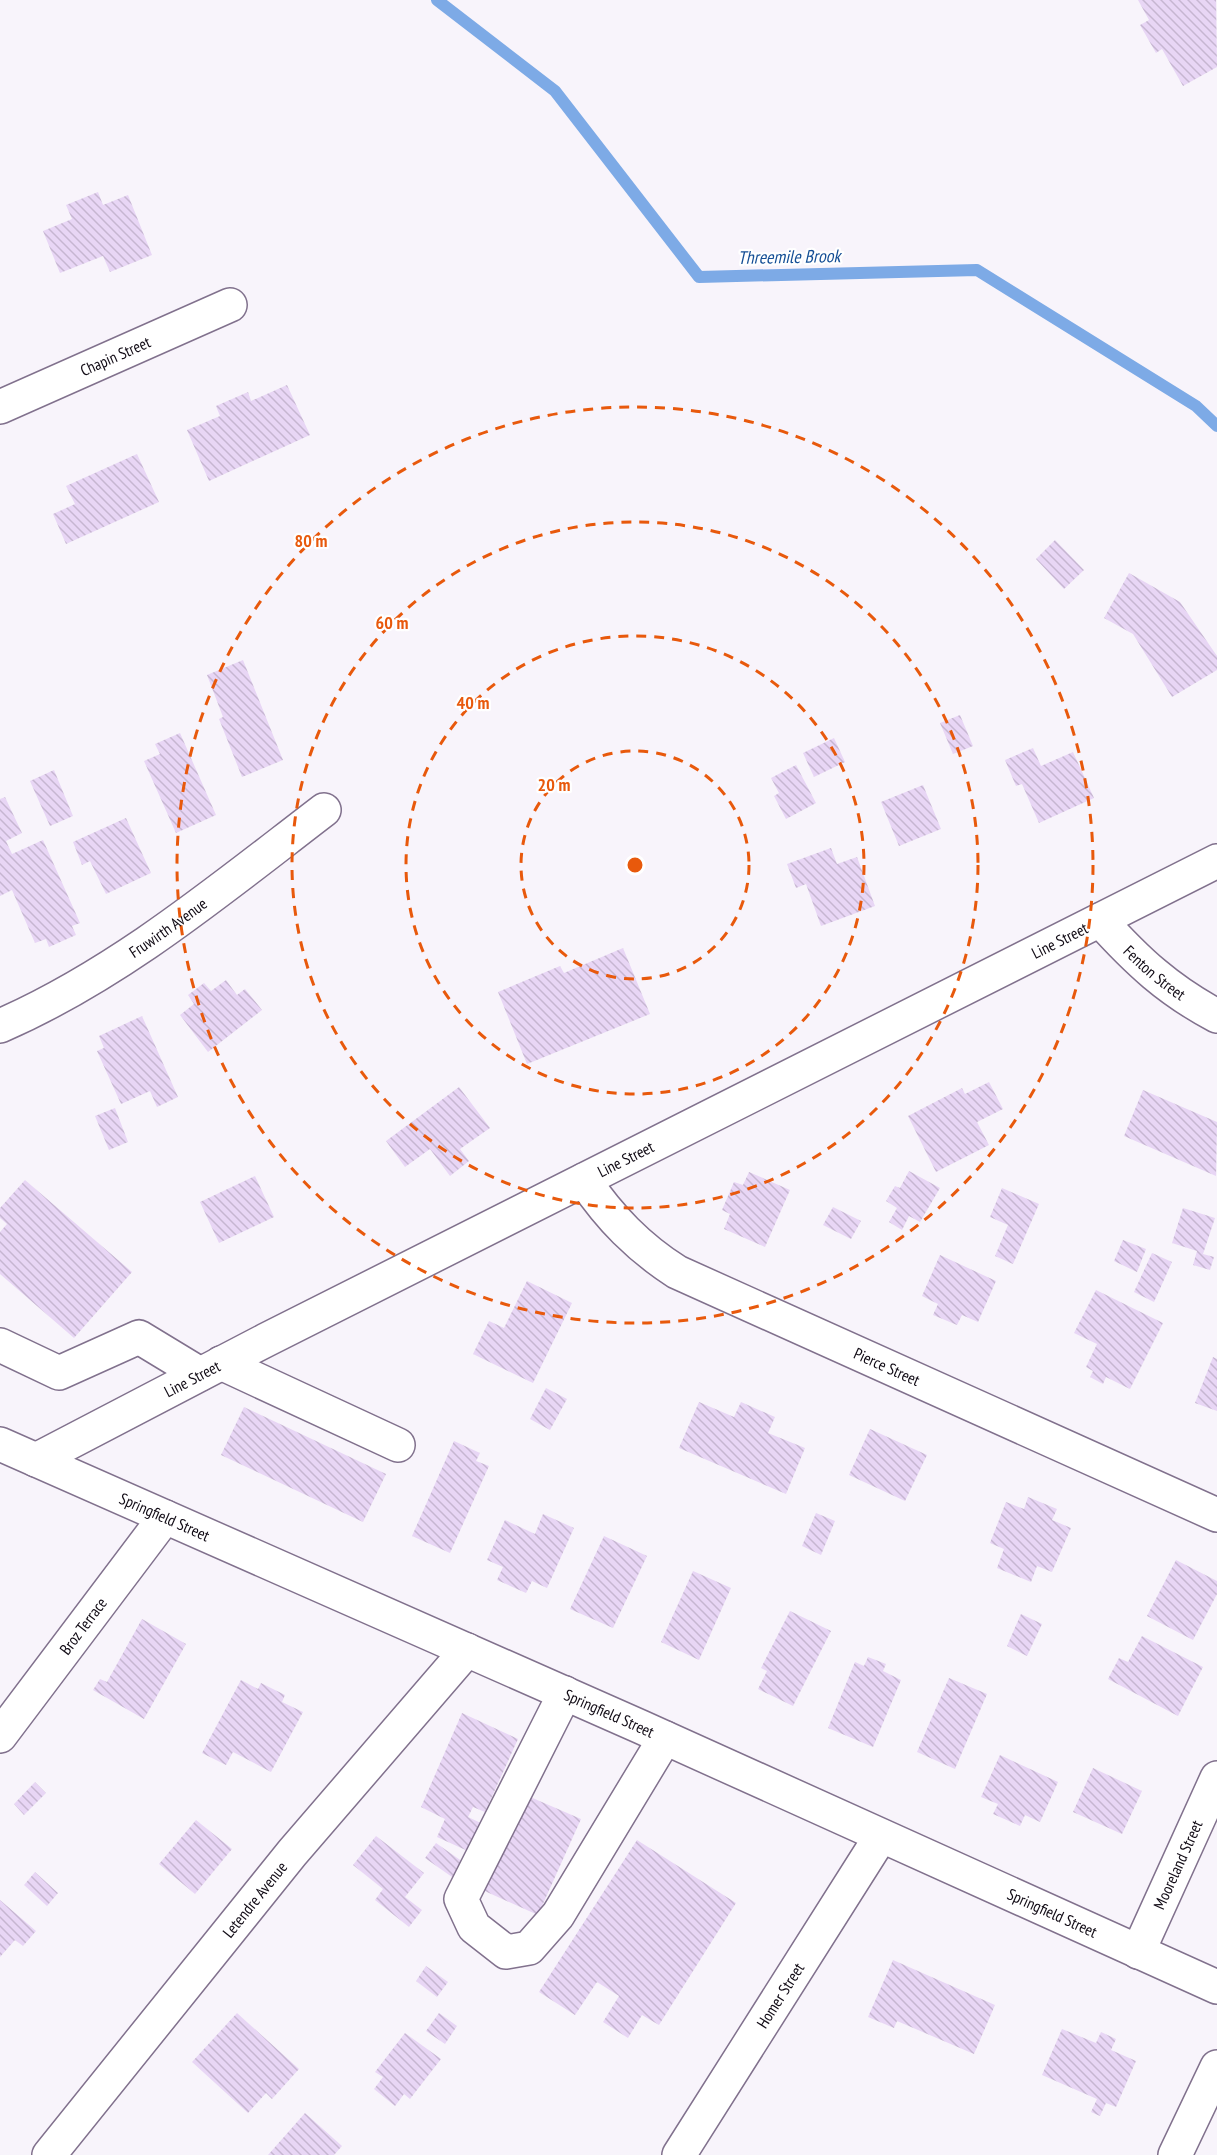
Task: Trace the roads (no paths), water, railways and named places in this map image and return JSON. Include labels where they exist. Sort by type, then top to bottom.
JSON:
[{"type":"street","name":"Chapin Street","points":[[0,407],[230,305]]},
{"type":"street","name":"Fruwirth Avenue","points":[[0,1026],[42,1006],[122,958],[201,903],[324,810]]},
{"type":"street","name":"Line Street","points":[[36,1460],[210,1368],[1217,861]]},
{"type":"street","name":"Fenton Street","points":[[1100,921],[1156,978],[1183,998],[1217,1016]]},
{"type":"street","name":"Pierce Street","points":[[584,1180],[620,1227],[656,1259],[677,1272],[1217,1515]]},
{"type":"street","points":[[0,1345],[59,1373],[139,1337],[398,1445]]},
{"type":"street","name":"Springfield Street","points":[[0,1444],[565,1693],[1217,1987]]},
{"type":"street","name":"Broz Terrace","points":[[0,1736],[165,1517]]},
{"type":"street","name":"Letendre Avenue","points":[[49,2155],[292,1853],[467,1650]]},
{"type":"street","points":[[565,1693],[462,1899],[474,1927],[506,1952],[529,1948],[558,1915],[665,1738]]},
{"type":"street","name":"Mooreland Street","points":[[1138,1952],[1217,1778]]},
{"type":"street","name":"Homer Street","points":[[678,2155],[881,1836]]},
{"type":"street","points":[[1175,2155],[1217,2067]]},
{"type":"waterway","name":"Threemile Brook","points":[[437,0],[555,91],[699,277],[977,270],[1196,406],[1217,426]]}]
